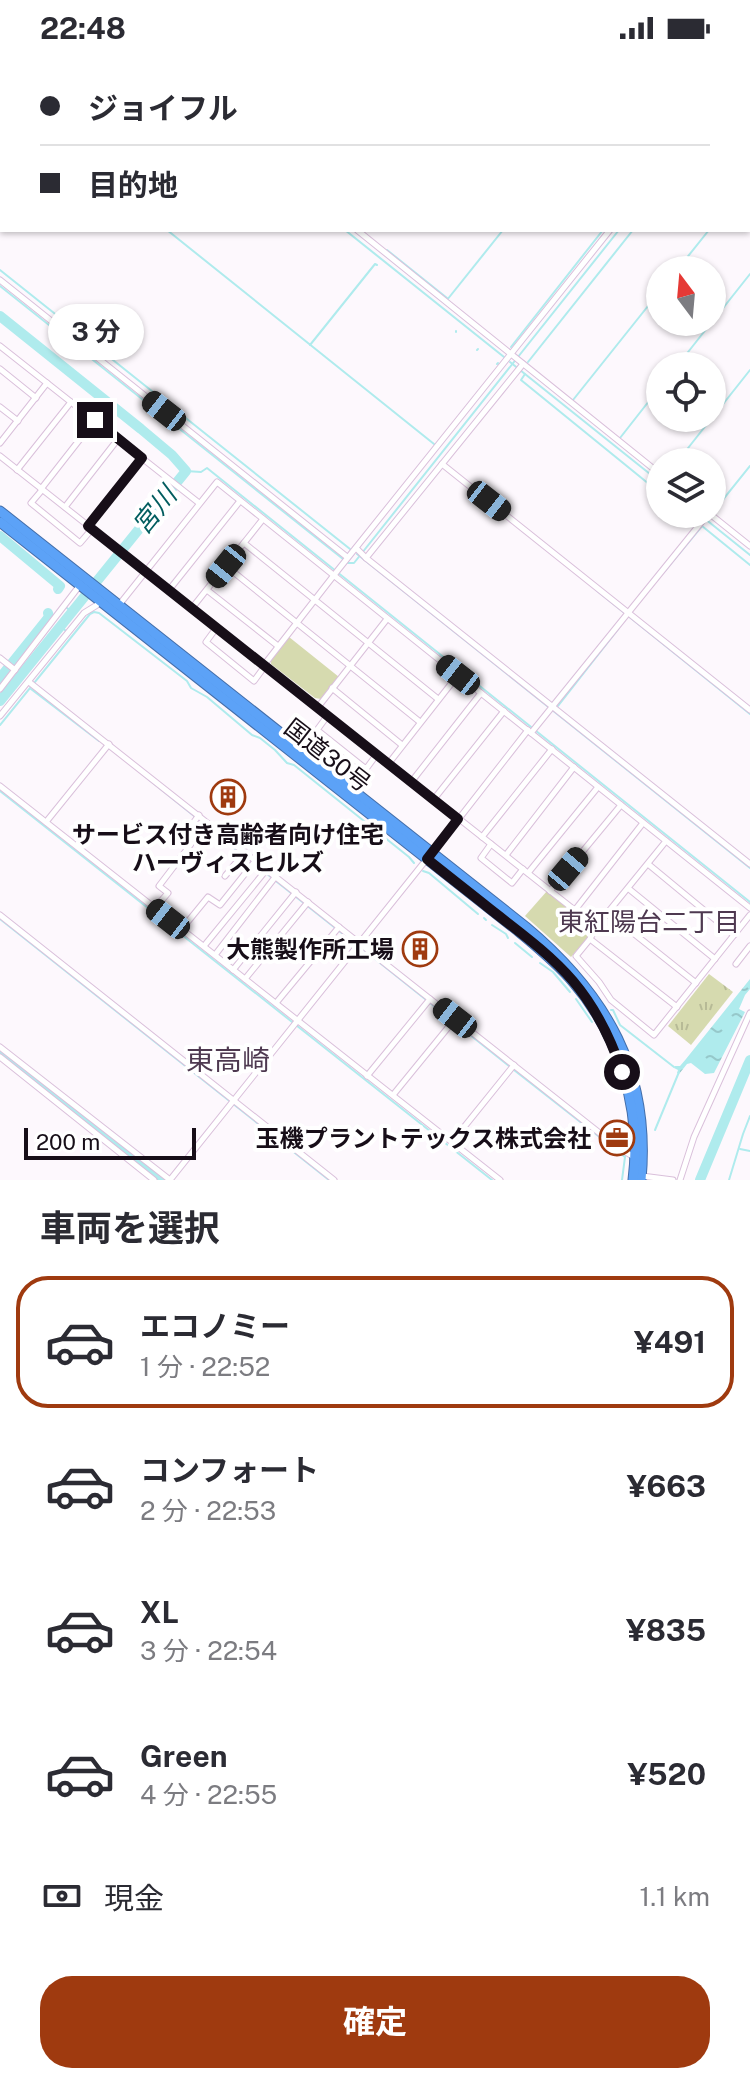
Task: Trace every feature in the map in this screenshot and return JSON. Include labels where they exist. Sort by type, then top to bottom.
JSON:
[{"type":"highway","name":"国道30号","points":[[0,511],[84,583]]},
{"type":"highway","name":"国道30号","points":[[0,522],[101,596],[430,856],[547,944],[602,1008],[625,1054],[641,1124],[638,1179]]},
{"type":"highway","name":"国道30号","points":[[430,856],[559,967],[595,1012],[617,1056],[628,1089],[638,1179]]},
{"type":"street","points":[[359,232],[646,463]]},
{"type":"street","points":[[217,627],[206,642],[254,681],[346,559],[362,553],[442,464],[609,232]]},
{"type":"street","points":[[0,280],[346,559]]},
{"type":"street","points":[[0,346],[199,503]]},
{"type":"street","points":[[362,553],[517,362]]},
{"type":"street","points":[[0,369],[36,398]]},
{"type":"street","points":[[0,443],[47,383]]},
{"type":"street","points":[[17,470],[71,402]]},
{"type":"street","points":[[0,407],[18,421]]},
{"type":"street","points":[[95,420],[31,503],[55,523],[80,543],[142,458]]},
{"type":"street","points":[[65,507],[118,439]]},
{"type":"street","points":[[0,456],[596,927]]},
{"type":"street","points":[[442,464],[750,710]]},
{"type":"street","points":[[116,608],[217,482],[335,573],[458,675],[532,730],[750,908]]},
{"type":"street","points":[[169,590],[240,501]]},
{"type":"street","points":[[192,608],[263,519]]},
{"type":"street","points":[[0,1047],[170,1180],[458,819],[697,528]]},
{"type":"street","points":[[724,528],[750,546]]},
{"type":"street","points":[[244,543],[438,699]]},
{"type":"street","points":[[362,553],[750,864]]},
{"type":"street","points":[[226,566],[420,722]]},
{"type":"street","points":[[0,689],[11,667],[84,583]]},
{"type":"street","points":[[207,590],[278,646]]},
{"type":"street","points":[[0,716],[31,684],[68,632],[101,596]]},
{"type":"street","points":[[318,707],[387,619]]},
{"type":"street","points":[[0,658],[11,667]]},
{"type":"street","points":[[389,763],[458,675]]},
{"type":"street","points":[[31,684],[428,1000],[634,1157]]},
{"type":"street","points":[[332,688],[402,745]]},
{"type":"street","points":[[412,781],[481,693]]},
{"type":"street","points":[[434,799],[504,711]]},
{"type":"street","points":[[328,715],[317,730],[366,769],[377,754]]},
{"type":"street","points":[[46,822],[108,745]]},
{"type":"street","points":[[482,837],[552,749]]},
{"type":"street","points":[[505,855],[574,767]]},
{"type":"street","points":[[0,786],[276,1003],[296,1023],[500,1180]]},
{"type":"street","points":[[491,844],[481,858],[512,883],[526,871],[598,786]]},
{"type":"street","points":[[550,891],[621,805]]},
{"type":"street","points":[[154,909],[168,893],[159,886],[191,844],[183,837],[198,818]]},
{"type":"street","points":[[575,910],[643,823]]},
{"type":"street","points":[[666,841],[576,956],[611,1000],[654,1035],[750,915]]},
{"type":"street","points":[[225,876],[243,854]]},
{"type":"street","points":[[181,930],[208,897],[220,905],[255,862]]},
{"type":"street","points":[[648,864],[734,935]]},
{"type":"street","points":[[204,946],[265,871]]},
{"type":"street","points":[[215,955],[274,878]]},
{"type":"street","points":[[629,889],[715,959]]},
{"type":"street","points":[[233,970],[294,894]]},
{"type":"street","points":[[245,979],[307,904]]},
{"type":"street","points":[[608,913],[696,983]]},
{"type":"street","points":[[0,915],[334,1180]]},
{"type":"street","points":[[276,1003],[338,928]]},
{"type":"street","points":[[590,939],[677,1007]]},
{"type":"street","points":[[736,964],[750,946]]},
{"type":"street","points":[[367,1076],[428,1000]]},
{"type":"street","points":[[680,1180],[694,1137],[750,1013]]},
{"type":"street","points":[[393,1095],[454,1020]]},
{"type":"street","points":[[0,1057],[154,1180]]},
{"type":"street","points":[[452,1142],[514,1065]]},
{"type":"street","points":[[638,1179],[673,1180]]},
{"type":"green space","points":[[289,637],[339,677],[321,699],[315,698],[271,664]]},
{"type":"green space","points":[[547,891],[593,928],[571,957],[525,916]]},
{"type":"green space","points":[[709,974],[733,992],[691,1045],[668,1026]]},
{"type":"water","points":[[750,979],[750,989],[739,1009],[745,1012],[714,1073],[705,1074],[691,1063],[677,1073],[675,1066],[680,1066]]},
{"type":"waterway","points":[[169,232],[434,444]]},
{"type":"waterway","points":[[348,232],[504,357]]},
{"type":"waterway","points":[[447,300],[501,232]]},
{"type":"waterway","points":[[511,347],[601,232]]},
{"type":"waterway","points":[[348,563],[354,563],[617,232]]},
{"type":"waterway","points":[[528,362],[631,232]]},
{"type":"waterway","points":[[688,256],[707,232]]},
{"type":"waterway","points":[[387,250],[447,298]]},
{"type":"waterway","points":[[310,345],[377,265]]},
{"type":"waterway","points":[[0,270],[350,549]]},
{"type":"waterway","points":[[726,304],[750,274]]},
{"type":"waterway","points":[[0,286],[343,559]]},
{"type":"waterway","points":[[573,400],[646,309]]},
{"type":"waterway","name":"宮川","points":[[0,316],[141,429],[186,471],[0,701]]},
{"type":"waterway","points":[[688,352],[701,336]]},
{"type":"waterway","points":[[510,362],[646,471]]},
{"type":"waterway","points":[[726,400],[750,370]]},
{"type":"waterway","points":[[525,374],[521,380],[646,482]]},
{"type":"waterway","points":[[620,438],[646,405]]},
{"type":"waterway","points":[[688,448],[701,432]]},
{"type":"waterway","points":[[726,496],[750,466]]},
{"type":"waterway","points":[[186,471],[201,472],[207,468],[750,902]]},
{"type":"waterway","points":[[663,573],[702,526],[750,565]]},
{"type":"waterway","points":[[716,528],[750,555]]},
{"type":"waterway","points":[[0,536],[60,586],[58,589]]},
{"type":"waterway","points":[[357,554],[750,868]]},
{"type":"waterway","points":[[596,590],[750,714]]},
{"type":"waterway","name":"宮川","points":[[67,608],[72,612]]},
{"type":"waterway","points":[[0,678],[49,617],[48,613]]},
{"type":"waterway","points":[[0,725],[90,614],[99,613],[414,863]]},
{"type":"waterway","name":"宮川","points":[[58,624],[66,631]]},
{"type":"waterway","points":[[558,706],[619,628]]},
{"type":"waterway","points":[[31,689],[99,741]]},
{"type":"waterway","points":[[142,774],[240,853]]},
{"type":"waterway","points":[[0,791],[492,1180]]},
{"type":"waterway","points":[[245,856],[262,870]]},
{"type":"waterway","points":[[423,871],[478,914]]},
{"type":"waterway","points":[[267,874],[334,927]]},
{"type":"waterway","points":[[0,919],[329,1180]]},
{"type":"waterway","points":[[492,925],[508,938]]},
{"type":"waterway","points":[[339,931],[355,943]]},
{"type":"waterway","points":[[515,943],[532,957]]},
{"type":"waterway","points":[[360,947],[509,1066]]},
{"type":"waterway","points":[[540,963],[553,972],[570,992]]},
{"type":"waterway","points":[[576,999],[592,1022]]},
{"type":"waterway","points":[[611,1010],[620,1025],[674,1067]]},
{"type":"waterway","points":[[0,1052],[162,1180]]},
{"type":"waterway","points":[[700,1180],[750,1060]]},
{"type":"waterway","points":[[514,1070],[625,1157]]},
{"type":"waterway","points":[[655,1130],[679,1072]]},
{"type":"waterway","points":[[729,1180],[750,1116]]},
{"type":"waterway","points":[[740,1149],[750,1151]]},
{"type":"waterway","points":[[622,1180],[625,1157]]},
{"type":"place","name":"サービス付き高齢者向け住宅 ハーヴィスヒルズ","points":[[228,797]]},
{"type":"place","name":"大熊製作所工場","points":[[420,949]]},
{"type":"place","name":"玉機プラントテックス株式会社","points":[[617,1138]]},
{"type":"district","name":"東紅陽台二丁目","points":[[649,921]]},
{"type":"district","name":"東高崎","points":[[228,1059]]},
{"type":"route","points":[[95,420],[142,458],[88,526],[458,819],[427,859],[518,931],[574,983],[603,1026],[622,1072]]}]
